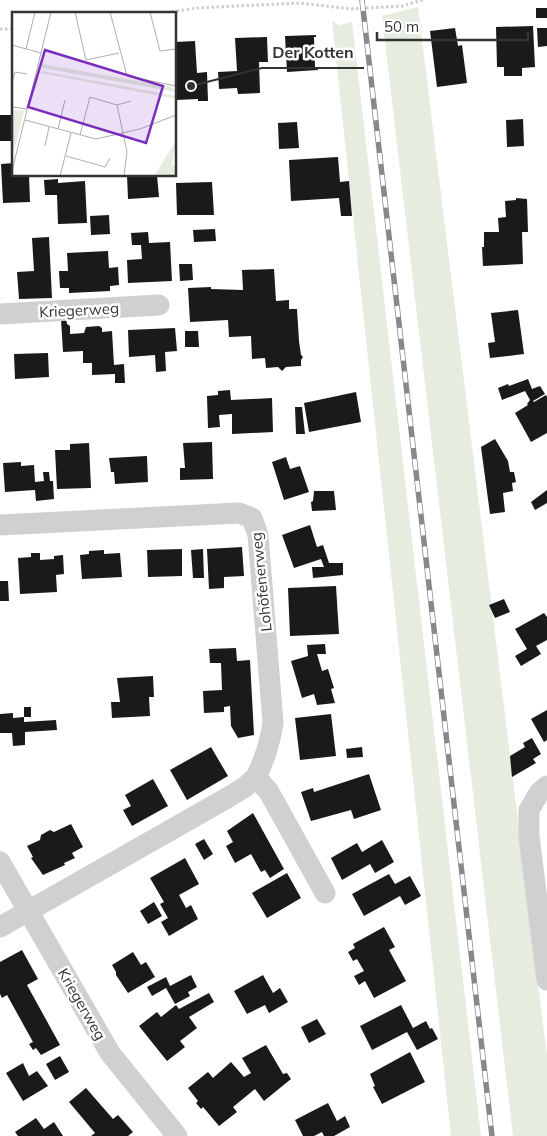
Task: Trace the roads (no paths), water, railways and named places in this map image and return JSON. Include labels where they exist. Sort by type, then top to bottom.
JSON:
[{"type":"street","name":"Kriegerweg","points":[[0,314],[159,306]]},
{"type":"street","name":"Lohöfenerweg","points":[[0,525],[240,513],[252,518],[258,535],[273,723],[264,761],[256,777],[244,787],[0,927]]},
{"type":"street","points":[[256,777],[269,792],[325,893]]},
{"type":"street","points":[[547,786],[539,793],[529,810],[529,836],[547,980]]},
{"type":"street","name":"Kriegerweg","points":[[0,862],[110,1053],[177,1136]]},
{"type":"railway","points":[[362,0],[492,1136]]},
{"type":"place","name":"Der Kotten","points":[[191,86]]}]
